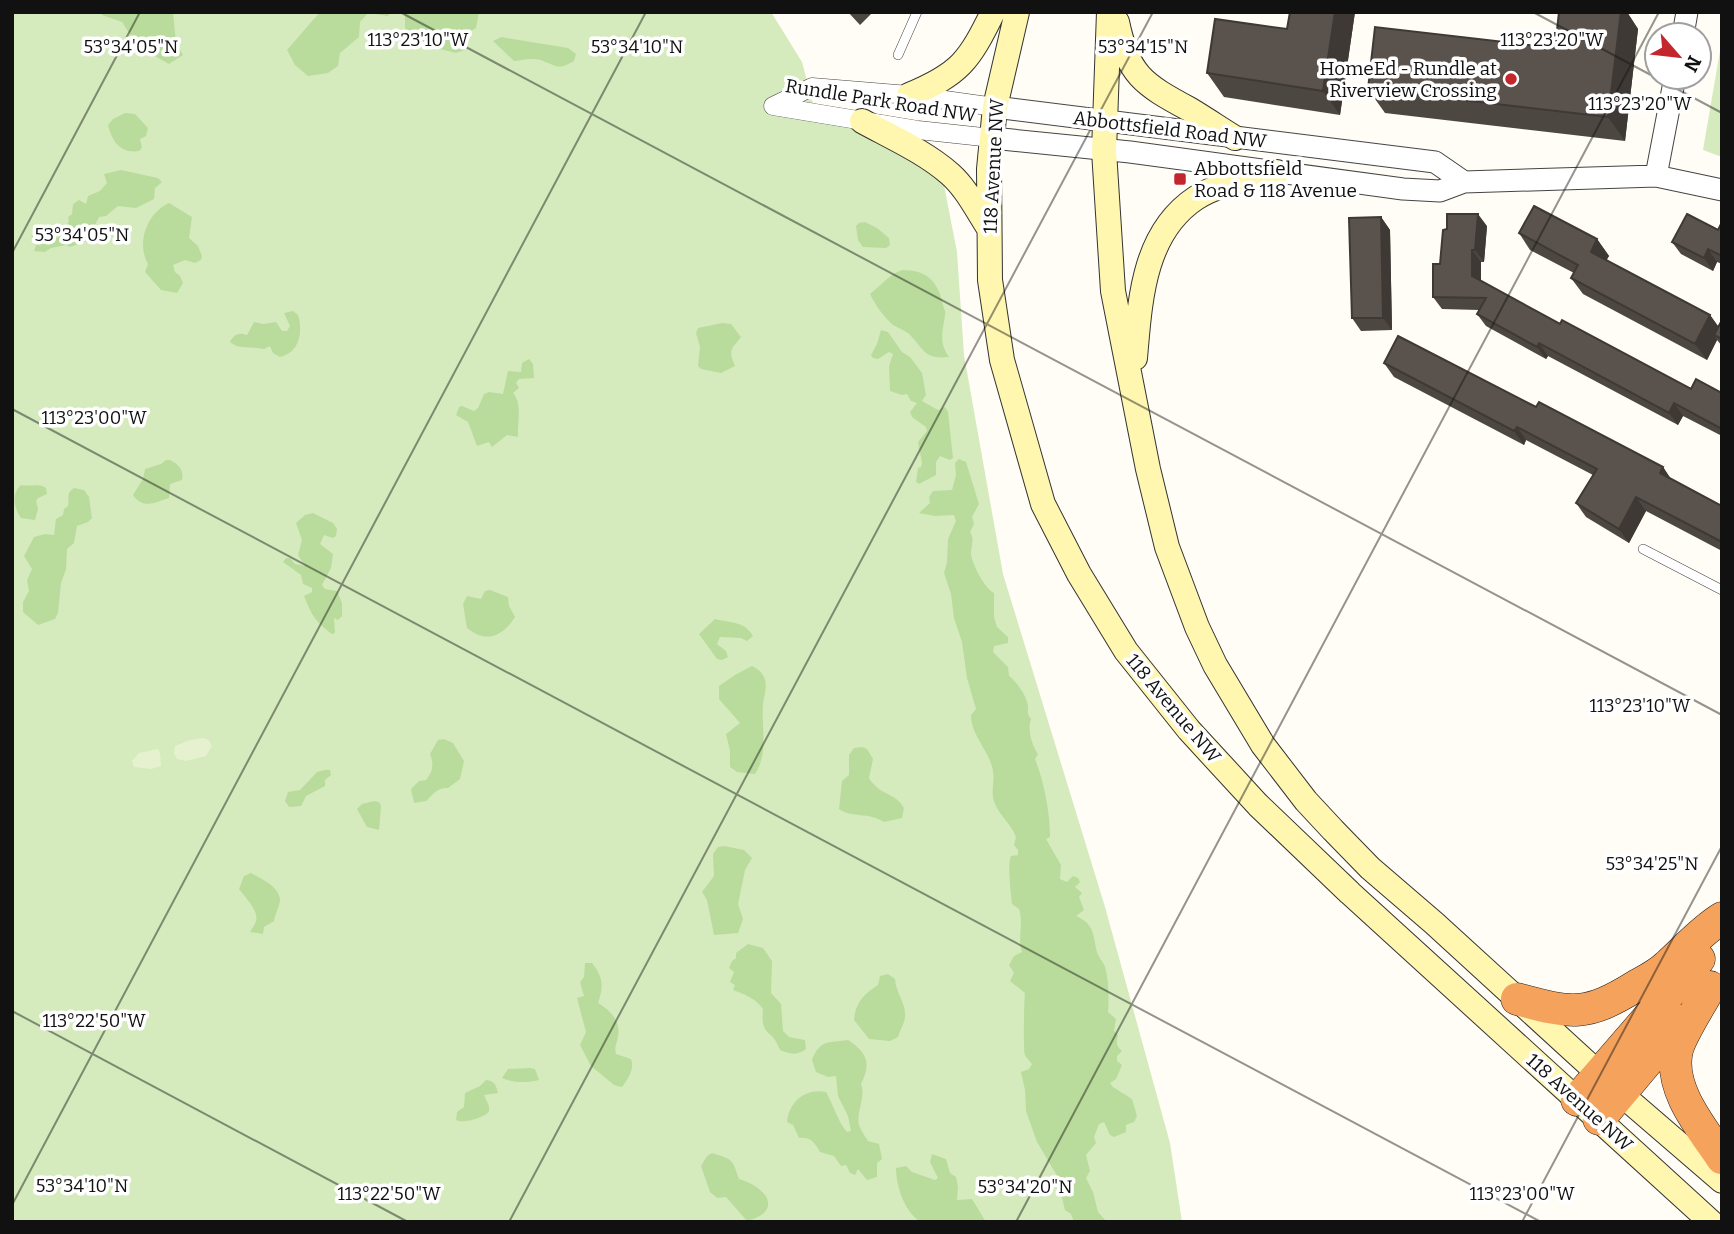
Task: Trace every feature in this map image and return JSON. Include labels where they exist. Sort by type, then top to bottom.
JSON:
[{"type":"highway","points":[[1517,999],[1562,1011],[1591,1009],[1614,1000],[1666,968],[1707,928],[1722,918]]},
{"type":"highway","points":[[1611,1084],[1677,983],[1722,935]]},
{"type":"highway","points":[[1588,1109],[1716,981]]},
{"type":"highway","points":[[1716,981],[1677,1049],[1676,1066],[1679,1088],[1703,1132],[1722,1158]]},
{"type":"main road","points":[[909,95],[957,70],[975,48],[993,12]]},
{"type":"main road","name":"118 Avenue NW","points":[[1017,12],[995,107],[989,169],[990,280],[1002,360],[1043,504],[1079,574],[1126,651],[1189,730],[1258,805],[1350,893],[1711,1222]]},
{"type":"main road","name":"118 Avenue NW","points":[[1109,12],[1104,151],[1113,291],[1148,469],[1167,547],[1197,627],[1235,701],[1263,745],[1307,801],[1370,868],[1722,1181]]},
{"type":"main road","points":[[1115,12],[1122,48],[1140,79],[1171,101],[1188,108],[1235,138]]},
{"type":"main road","points":[[862,121],[950,174],[963,188],[988,227]]},
{"type":"main road","points":[[1133,386],[1138,321],[1145,279],[1154,248],[1166,227],[1196,198],[1218,187],[1277,172]]},
{"type":"street","name":"Rundle Park Road NW","points":[[992,138],[773,106],[812,87],[909,95],[995,107]]},
{"type":"street","points":[[1656,176],[1672,91]]},
{"type":"street","name":"Abbottsfield Road NW","points":[[995,107],[1435,162],[1464,182]]},
{"type":"street","name":"Abbottsfield Road NW","points":[[992,138],[1130,152],[1403,189],[1440,191],[1464,182],[1656,176],[1722,190]]},
{"type":"lane","points":[[898,55],[917,12]]},
{"type":"lane","points":[[1643,549],[1722,590]]},
{"type":"green space","points":[[12,12],[771,12],[802,62],[814,107],[855,127],[943,180],[957,252],[964,355],[1003,574],[1105,907],[1170,1143],[1182,1222],[12,1222]]},
{"type":"green space","points":[[101,12],[173,12],[176,43],[183,55],[169,64],[153,53],[149,42],[135,42],[122,22],[102,15]]},
{"type":"green space","points":[[320,12],[391,12],[388,16],[368,13],[360,22],[359,37],[340,53],[338,66],[328,73],[308,76],[295,65],[287,50]]},
{"type":"green space","points":[[402,12],[479,12],[476,28],[464,35],[465,50],[456,53],[408,41],[405,15]]},
{"type":"green space","points":[[501,37],[568,48],[576,54],[574,61],[561,67],[536,59],[514,61],[493,41]]},
{"type":"green space","points":[[1722,39],[1722,157],[1703,150]]},
{"type":"green space","points":[[125,113],[135,114],[148,128],[146,136],[140,139],[142,148],[139,151],[122,148],[110,131],[108,125],[113,119]]},
{"type":"green space","points":[[121,170],[158,178],[162,182],[155,188],[154,199],[136,208],[118,206],[106,216],[99,217],[87,241],[70,247],[66,245],[51,248],[45,252],[34,251],[37,242],[31,236],[43,230],[66,226],[73,204],[79,200],[86,204],[88,196],[100,191],[107,183],[104,174]]},
{"type":"green space","points":[[169,203],[192,217],[189,238],[198,246],[202,256],[201,260],[195,263],[185,260],[173,265],[183,283],[177,293],[161,290],[145,272],[148,264],[143,247],[146,229],[155,214]]},
{"type":"green space","points":[[865,222],[889,238],[890,245],[886,248],[863,247],[858,240],[856,226]]},
{"type":"green space","points":[[902,270],[925,275],[938,289],[945,312],[942,341],[949,357],[934,357],[925,352],[908,333],[890,322],[872,298],[870,294],[893,274]]},
{"type":"green space","points":[[293,311],[298,315],[300,334],[296,346],[287,355],[280,357],[273,353],[270,346],[264,349],[237,346],[230,342],[237,334],[247,335],[254,322],[276,322],[282,331],[287,331],[290,326],[284,313]]},
{"type":"green space","points":[[731,324],[741,337],[732,350],[735,366],[721,373],[701,369],[698,366],[698,328]]},
{"type":"green space","points":[[881,330],[888,332],[922,373],[926,395],[922,401],[938,410],[945,407],[948,412],[953,458],[950,460],[940,456],[936,462],[936,475],[919,484],[916,482],[918,468],[922,463],[918,442],[927,431],[910,412],[917,403],[911,401],[907,394],[890,391],[889,366],[893,354],[889,352],[878,359],[871,355]]},
{"type":"green space","points":[[529,359],[533,364],[534,378],[519,379],[516,383],[519,388],[513,393],[519,408],[518,437],[507,435],[492,447],[489,442],[477,446],[468,422],[456,415],[459,407],[474,411],[484,394],[503,394],[508,371],[521,372],[522,363]]},
{"type":"green space","points":[[959,459],[966,462],[979,504],[972,517],[974,524],[970,532],[973,540],[972,558],[983,582],[994,593],[994,617],[997,627],[1008,637],[1008,643],[994,646],[993,652],[1008,667],[1009,676],[1020,688],[1027,702],[1031,737],[1038,754],[1035,759],[1048,807],[1050,837],[1046,839],[1061,865],[1060,879],[1067,882],[1073,876],[1080,882],[1075,887],[1082,893],[1079,897],[1084,910],[1076,916],[1090,927],[1106,973],[1108,1012],[1116,1019],[1114,1031],[1118,1035],[1117,1044],[1122,1051],[1117,1056],[1117,1061],[1122,1065],[1116,1079],[1110,1083],[1132,1099],[1137,1116],[1134,1122],[1126,1125],[1126,1132],[1114,1137],[1110,1135],[1104,1122],[1099,1124],[1094,1137],[1096,1143],[1086,1155],[1090,1171],[1086,1178],[1098,1212],[1107,1222],[1074,1222],[1071,1214],[1065,1210],[1056,1174],[1037,1142],[1026,1111],[1021,1072],[1029,1069],[1032,1064],[1024,1052],[1025,993],[1010,981],[1014,973],[1009,965],[1014,956],[1022,952],[1020,915],[1019,909],[1012,904],[1009,865],[1011,856],[1018,855],[1014,845],[1016,837],[995,804],[991,764],[972,723],[971,715],[976,709],[944,573],[948,539],[956,521],[954,515],[919,513],[930,503],[929,497],[933,491],[952,490],[956,475],[955,463]]},
{"type":"green space","points":[[166,460],[178,466],[182,474],[182,480],[170,484],[169,498],[150,504],[137,500],[133,495],[143,479],[145,469]]},
{"type":"green space","points":[[21,485],[46,488],[47,494],[36,501],[38,509],[35,520],[21,518],[17,510],[15,497]]},
{"type":"green space","points":[[74,488],[84,490],[89,497],[92,518],[77,526],[74,543],[67,549],[66,569],[55,619],[38,625],[23,612],[23,602],[29,591],[27,580],[32,569],[24,556],[34,537],[54,535],[56,519],[63,515],[68,506],[69,494]]},
{"type":"green space","points":[[313,513],[333,523],[337,529],[336,536],[333,538],[324,535],[320,544],[333,554],[331,568],[322,585],[325,589],[337,591],[342,603],[342,616],[338,620],[334,618],[335,633],[332,634],[318,622],[307,603],[304,596],[312,592],[312,588],[303,584],[301,575],[283,562],[290,558],[295,564],[305,566],[298,555],[302,540],[296,523],[305,515]]},
{"type":"green space","points":[[490,590],[508,597],[515,617],[500,633],[487,637],[467,628],[463,604],[467,596],[481,599],[485,591]]},
{"type":"green space","points":[[715,619],[741,625],[753,636],[747,641],[720,637],[717,644],[726,651],[728,657],[717,659],[699,634]]},
{"type":"green space","points":[[752,666],[762,673],[766,684],[762,758],[755,774],[737,772],[730,767],[726,734],[740,723],[719,699],[719,686]]},
{"type":"green space","points":[[204,738],[209,740],[212,746],[206,756],[186,761],[177,759],[175,746]]},
{"type":"green space","points":[[444,739],[453,743],[464,761],[460,779],[448,788],[436,792],[426,801],[414,803],[411,789],[428,777],[432,768],[430,754],[438,740]]},
{"type":"green space","points":[[854,748],[867,749],[873,759],[869,778],[873,784],[900,803],[904,808],[902,818],[884,822],[839,809],[842,781],[849,775],[849,755]]},
{"type":"green space","points":[[158,749],[161,766],[151,769],[134,767],[132,761],[139,753]]},
{"type":"green space","points":[[330,770],[331,775],[325,780],[325,786],[306,796],[301,806],[289,807],[285,801],[288,792],[300,790],[317,772]]},
{"type":"green space","points":[[374,801],[381,806],[379,830],[367,827],[357,809],[362,804]]},
{"type":"green space","points":[[718,847],[744,850],[752,858],[745,870],[738,904],[743,919],[738,933],[714,935],[707,900],[702,892],[714,876],[713,854]]},
{"type":"green space","points":[[251,873],[273,886],[280,899],[274,921],[264,927],[263,934],[250,932],[256,921],[255,913],[239,889],[244,876]]},
{"type":"green space","points":[[748,944],[763,948],[772,961],[771,993],[781,1004],[783,1031],[789,1037],[805,1040],[806,1049],[799,1053],[780,1050],[765,1029],[763,1009],[760,1005],[733,990],[735,985],[730,982],[734,972],[729,968],[736,958],[736,953]]},
{"type":"green space","points":[[585,963],[592,963],[601,982],[598,1003],[610,1013],[618,1026],[616,1054],[631,1059],[629,1077],[622,1087],[614,1085],[591,1066],[580,1045],[586,1032],[577,998],[584,996],[580,982],[584,977]]},
{"type":"green space","points":[[888,974],[895,979],[905,1010],[904,1023],[898,1037],[890,1041],[869,1039],[854,1020],[856,1009],[865,996],[878,985],[880,976]]},
{"type":"green space","points":[[848,1040],[864,1054],[867,1065],[861,1084],[859,1125],[868,1141],[879,1144],[882,1159],[877,1163],[877,1177],[867,1180],[858,1169],[855,1175],[850,1173],[846,1165],[841,1166],[834,1156],[820,1152],[809,1139],[799,1138],[793,1125],[787,1122],[795,1102],[805,1094],[819,1091],[826,1092],[844,1128],[847,1132],[851,1131],[848,1116],[838,1096],[836,1076],[828,1077],[816,1072],[812,1060],[822,1045]]},
{"type":"green space","points":[[508,1069],[535,1069],[539,1080],[520,1082],[502,1078]]},
{"type":"green space","points":[[486,1080],[495,1084],[498,1093],[484,1095],[489,1112],[473,1120],[456,1120],[457,1112],[464,1107],[465,1093]]},
{"type":"green space","points":[[712,1153],[731,1161],[739,1179],[764,1193],[768,1205],[758,1217],[747,1221],[726,1197],[717,1198],[710,1192],[701,1166]]},
{"type":"green space","points":[[932,1154],[946,1159],[950,1173],[956,1177],[957,1200],[972,1199],[986,1222],[921,1222],[910,1212],[899,1190],[896,1168],[906,1166],[912,1172],[935,1180],[938,1178],[930,1162]]},
{"type":"building","points":[[1290,12],[1335,12],[1323,91],[1207,73],[1215,19],[1287,29]]},
{"type":"building","name":"HomeEd - Rundle at Riverview Crossing","points":[[1559,12],[1621,12],[1608,117],[1368,89],[1375,27],[1555,48]]},
{"type":"building","points":[[1534,206],[1597,239],[1591,252],[1710,315],[1695,344],[1571,278],[1578,265],[1519,233]]},
{"type":"building","points":[[1447,214],[1478,214],[1475,250],[1472,250],[1472,276],[1560,324],[1562,320],[1691,389],[1696,379],[1722,393],[1722,429],[1674,403],[1669,413],[1539,343],[1537,347],[1477,314],[1486,298],[1433,297],[1433,264],[1440,264]]},
{"type":"building","points":[[1687,214],[1718,230],[1722,222],[1722,256],[1708,249],[1704,258],[1672,242]]},
{"type":"building","points":[[1381,217],[1383,318],[1352,318],[1349,218]]},
{"type":"building","points":[[1722,320],[1722,339],[1714,335]]},
{"type":"building","points":[[1398,336],[1536,407],[1539,402],[1663,467],[1660,473],[1722,506],[1722,542],[1636,497],[1619,529],[1576,503],[1597,469],[1517,427],[1514,431],[1384,363]]},
{"type":"place","name":"HomeEd - Rundle at Riverview Crossing","points":[[1511,79]]},
{"type":"place","name":"Abbottsfield Road & 118 Avenue","points":[[1180,179]]}]
